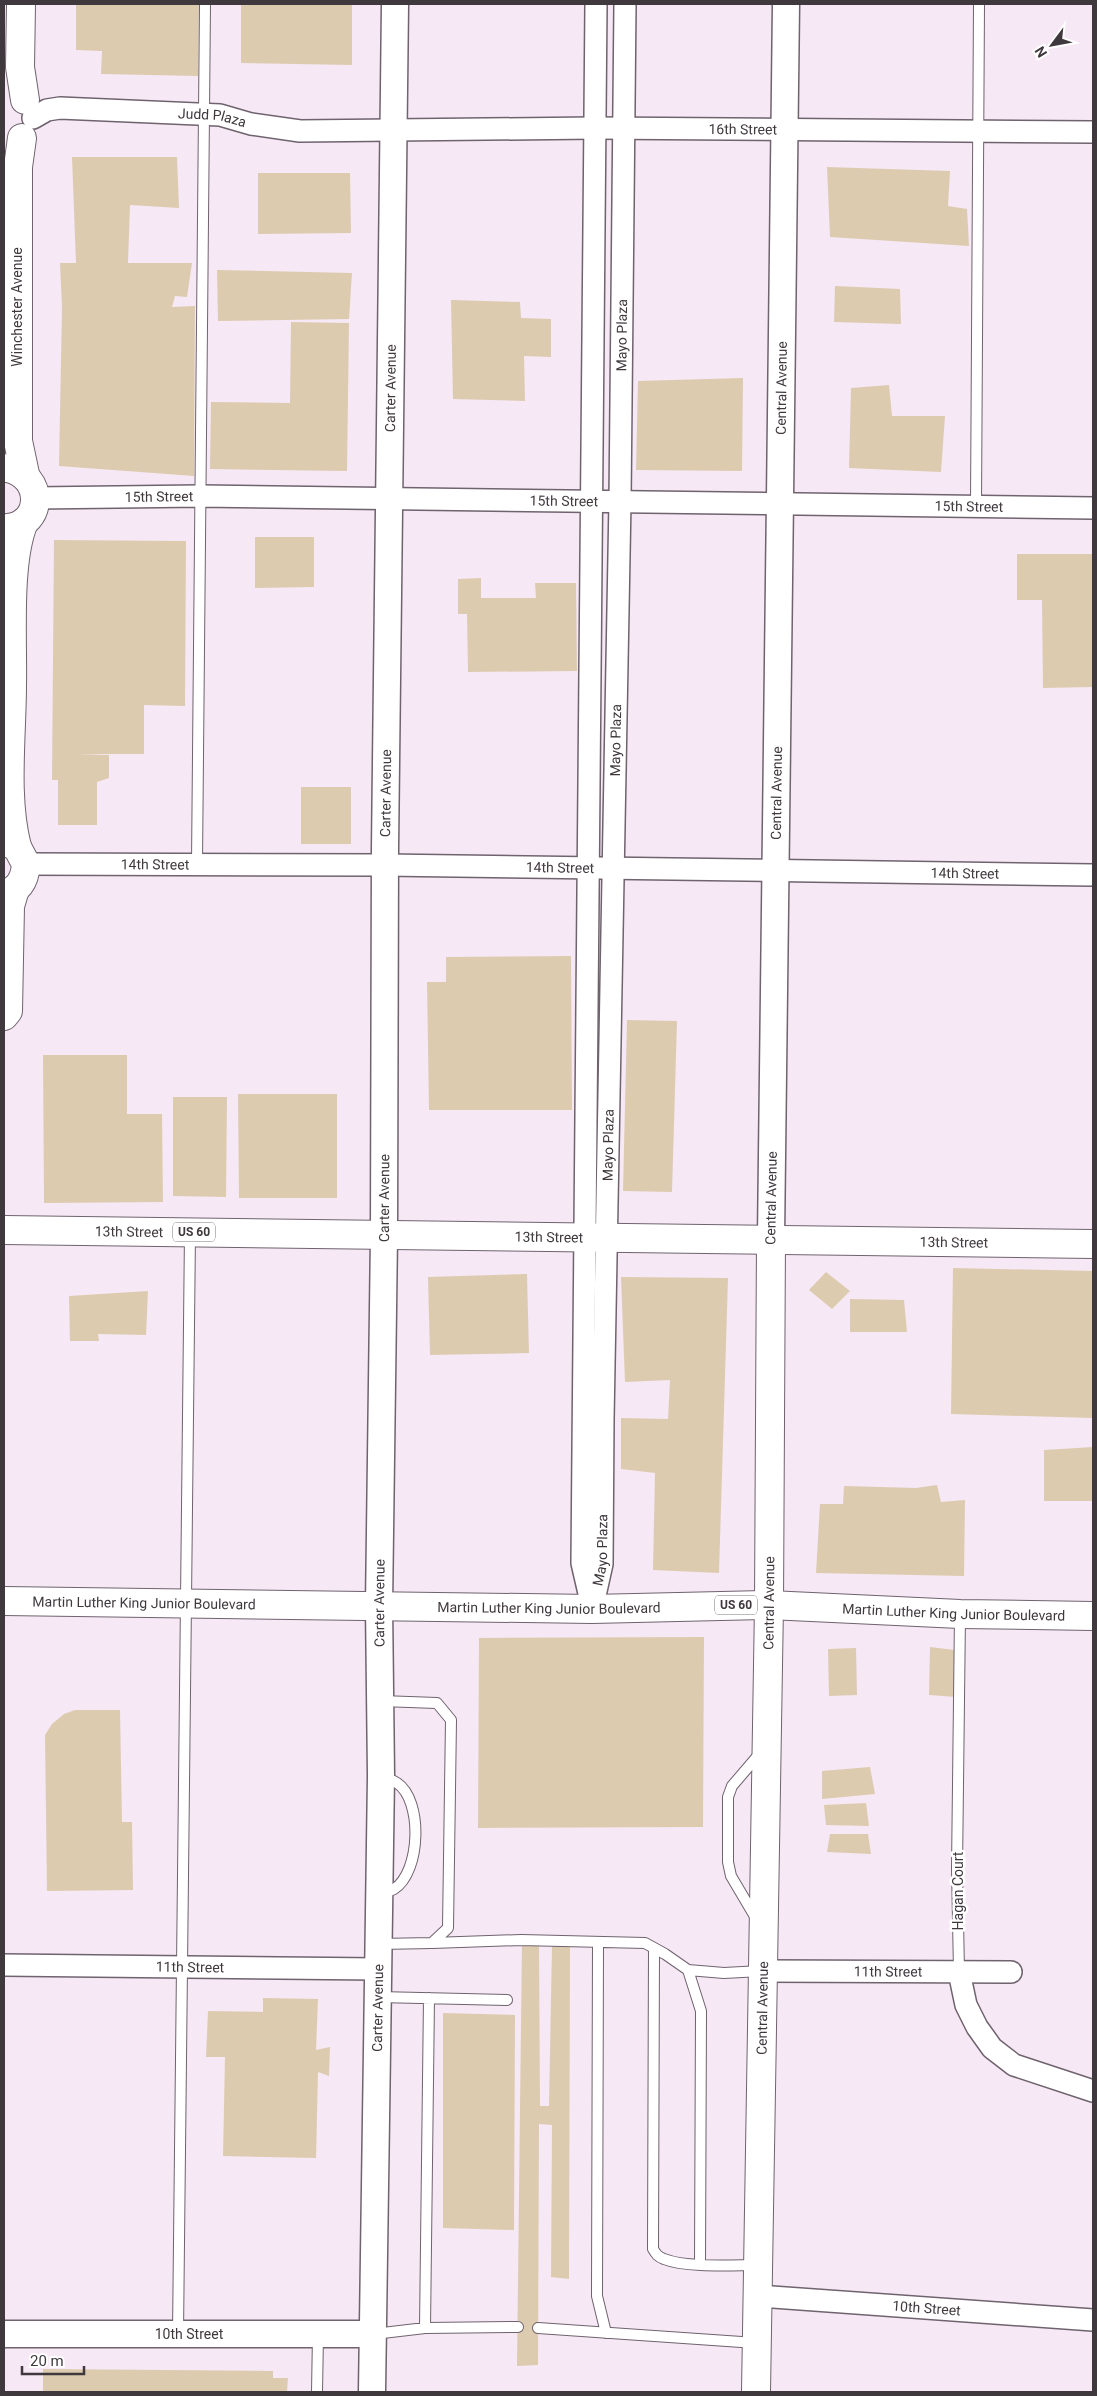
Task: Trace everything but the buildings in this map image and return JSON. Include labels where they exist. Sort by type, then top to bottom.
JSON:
[{"type":"main road","name":"Winchester Avenue","points":[[21,4],[18,118],[17,384],[21,480]]},
{"type":"main road","points":[[4,1016],[8,1011],[9,892],[25,874],[15,851],[10,808],[13,602],[17,538],[14,526],[31,514],[21,480]]},
{"type":"main road","name":"13th Street","points":[[4,1230],[384,1234],[596,1239],[771,1238],[1093,1244]]},
{"type":"main road","name":"Central Avenue","points":[[756,2392],[769,1605],[771,1238]]},
{"type":"main road","name":"Martin Luther King Junior Boulevard","points":[[4,1601],[592,1609],[769,1605],[960,1614],[1093,1616]]},
{"type":"street","name":"Carter Avenue","points":[[372,2392],[381,1776],[379,1606],[395,4]]},
{"type":"street","name":"Mayo Plaza","points":[[596,4],[589,869],[596,1239]]},
{"type":"street","name":"Mayo Plaza","points":[[592,1609],[582,1562],[613,870],[620,501],[625,4]]},
{"type":"street","name":"Central Avenue","points":[[771,1238],[786,4]]},
{"type":"street","name":"Judd Plaza","points":[[18,118],[60,108],[220,115],[258,125],[300,131],[393,130]]},
{"type":"street","name":"16th Street","points":[[393,130],[624,128],[1093,132]]},
{"type":"street","name":"15th Street","points":[[21,480],[200,496],[1093,508]]},
{"type":"street","name":"14th Street","points":[[15,851],[197,863],[1093,875]]},
{"type":"street","name":"11th Street","points":[[4,1965],[378,1969]]},
{"type":"street","name":"11th Street","points":[[764,1971],[1011,1972]]},
{"type":"street","name":"Hagan Court","points":[[959,1972],[966,2005],[977,2028],[992,2048],[1014,2065],[1093,2091]]},
{"type":"street","name":"10th Street","points":[[758,2296],[1093,2320]]},
{"type":"street","name":"10th Street","points":[[4,2334],[373,2334]]},
{"type":"lane","points":[[197,863],[202,114],[205,4]]},
{"type":"lane","points":[[976,506],[979,4]]},
{"type":"lane","points":[[178,2335],[190,1232]]},
{"type":"lane","name":"Hagan Court","points":[[959,1972],[957,1869],[960,1614]]},
{"type":"lane","points":[[380,1700],[437,1702],[451,1720],[448,1928],[432,1943]]},
{"type":"lane","points":[[764,1932],[731,1876],[728,1862],[728,1797],[732,1786],[766,1746]]},
{"type":"lane","points":[[379,1893],[394,1889],[403,1880],[413,1858],[415,1843],[414,1815],[411,1803],[398,1783],[381,1776]]},
{"type":"lane","points":[[378,1944],[521,1940],[645,1943],[688,1970],[724,1973],[764,1971]]},
{"type":"lane","points":[[598,1942],[597,2296],[606,2333]]},
{"type":"lane","points":[[654,1948],[653,2248],[658,2256],[666,2260],[700,2264],[759,2265]]},
{"type":"lane","points":[[688,1970],[701,2010],[700,2264]]},
{"type":"lane","points":[[378,1997],[507,2000]]},
{"type":"lane","points":[[425,2328],[429,1998]]},
{"type":"lane","points":[[373,2334],[425,2328],[518,2327]]},
{"type":"lane","points":[[538,2328],[757,2343]]},
{"type":"lane","points":[[317,2392],[318,2335]]}]
